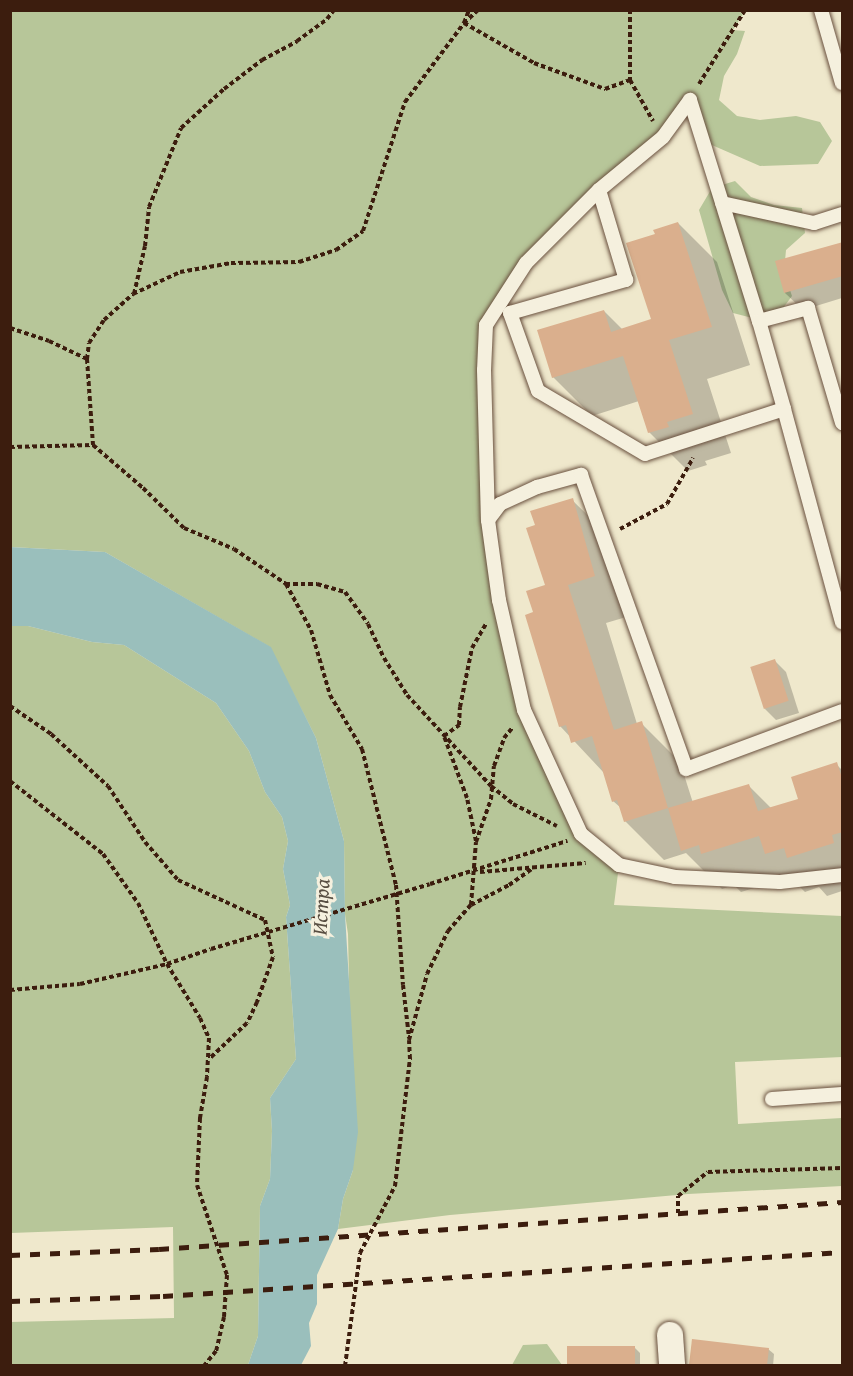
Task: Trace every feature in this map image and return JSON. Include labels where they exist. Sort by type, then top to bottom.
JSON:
[{"type":"street","points":[[670,1335],[672,1365]]},
{"type":"lane","points":[[821,10],[843,83]]},
{"type":"lane","points":[[690,100],[663,137],[599,190],[526,262],[486,325],[484,370],[488,520],[499,600],[524,710],[581,834],[619,865],[675,877],[769,882],[843,875]]},
{"type":"lane","points":[[690,100],[759,321],[843,622]]},
{"type":"lane","points":[[486,325],[510,313],[626,280],[599,190]]},
{"type":"lane","points":[[722,203],[814,223],[843,214]]},
{"type":"lane","points":[[759,321],[808,308],[843,423]]},
{"type":"lane","points":[[510,313],[538,391],[645,454],[784,409]]},
{"type":"lane","points":[[488,520],[500,504],[537,487],[581,475],[686,770],[843,711]]},
{"type":"lane","points":[[772,1099],[843,1094]]},
{"type":"path","points":[[134,294],[146,246],[149,207],[181,128],[224,89],[262,60],[297,41],[327,19],[334,10]]},
{"type":"path","points":[[464,24],[469,10]]},
{"type":"path","points":[[93,445],[87,359],[89,343],[104,320],[134,294],[180,273],[231,263],[299,262],[336,250],[363,231],[405,102],[464,24],[478,10]]},
{"type":"path","points":[[630,10],[630,80],[663,137]]},
{"type":"path","points":[[690,100],[745,10]]},
{"type":"path","points":[[464,24],[534,63],[605,89],[630,80]]},
{"type":"path","points":[[10,328],[50,341],[87,359]]},
{"type":"path","points":[[602,538],[667,504],[707,434]]},
{"type":"path","points":[[10,447],[93,445],[143,488],[184,528],[234,549],[286,584],[311,630],[330,695],[362,749],[396,885],[410,1059],[395,1186],[360,1253],[345,1365]]},
{"type":"path","points":[[286,584],[316,584],[345,592],[368,624],[384,658],[407,695],[491,786],[513,804],[563,829],[581,834]]},
{"type":"path","points":[[444,736],[459,725],[460,707],[472,648],[499,600]]},
{"type":"path","points":[[10,706],[51,734],[108,786],[145,842],[178,880],[265,920],[273,957],[257,1002],[247,1023],[209,1059]]},
{"type":"path","points":[[471,905],[476,842],[491,798],[494,766],[504,738],[524,710]]},
{"type":"path","points":[[444,736],[467,798],[476,842]]},
{"type":"path","points":[[10,781],[103,854],[138,903],[167,964],[200,1018],[209,1038],[209,1059],[200,1118],[197,1185],[227,1275],[224,1317],[216,1351],[204,1365]]},
{"type":"path","points":[[10,990],[80,984],[167,964],[474,872],[561,844],[581,834]]},
{"type":"path","points":[[474,872],[579,862],[619,865]]},
{"type":"path","points":[[409,1040],[427,974],[448,931],[471,905],[509,885],[534,867]]},
{"type":"path","points":[[678,1213],[678,1196],[688,1185],[708,1172],[843,1168]]},
{"type":"green space","points":[[11,11],[745,11],[733,30],[745,31],[737,54],[724,76],[719,100],[737,116],[760,120],[796,116],[820,122],[832,141],[818,164],[760,166],[705,142],[689,102],[663,137],[526,263],[486,325],[488,520],[524,710],[581,834],[619,865],[614,905],[842,916],[842,1057],[735,1062],[738,1124],[842,1118],[842,1186],[688,1194],[450,1215],[338,1229],[343,1199],[353,1170],[344,841],[316,738],[270,647],[105,552],[11,547]]},
{"type":"green space","points":[[735,181],[751,197],[774,205],[802,208],[805,233],[786,250],[784,272],[792,296],[772,323],[733,313],[722,290],[699,210],[712,188]]},
{"type":"green space","points":[[10,626],[28,626],[92,642],[124,645],[216,703],[249,751],[265,792],[282,817],[288,841],[283,869],[290,905],[286,917],[296,1059],[270,1098],[272,1131],[270,1179],[260,1206],[258,1336],[248,1365],[11,1365],[10,1322],[174,1318],[173,1227],[11,1233]]},
{"type":"green space","points":[[547,1344],[562,1365],[512,1365],[523,1345]]},
{"type":"water","name":"Истра","points":[[10,547],[105,552],[271,647],[316,738],[344,841],[345,914],[358,1132],[353,1170],[343,1199],[338,1229],[317,1275],[317,1304],[309,1323],[311,1346],[301,1365],[248,1365],[258,1336],[260,1206],[270,1179],[272,1131],[270,1098],[296,1059],[286,917],[290,905],[283,869],[288,841],[282,817],[265,792],[249,751],[216,703],[124,645],[92,642],[28,626],[11,626]]},
{"type":"building","points":[[678,222],[712,327],[669,340],[693,414],[667,422],[669,427],[648,433],[623,356],[552,378],[537,330],[604,310],[611,332],[651,319],[626,243],[655,234],[653,230]]},
{"type":"building","points":[[843,242],[843,276],[784,293],[775,261]]},
{"type":"building","points":[[573,498],[595,576],[568,585],[614,730],[642,721],[668,808],[624,822],[617,800],[612,802],[592,736],[571,743],[566,725],[559,727],[525,615],[533,612],[526,591],[545,585],[526,528],[535,525],[530,511]]},
{"type":"building","points":[[775,659],[789,701],[764,709],[750,667]]},
{"type":"building","points":[[837,762],[843,781],[843,832],[832,835],[834,843],[787,858],[784,848],[765,854],[759,836],[701,854],[699,845],[681,851],[668,808],[749,784],[758,811],[798,799],[791,777]]},
{"type":"building","points":[[692,1339],[769,1348],[767,1365],[689,1365]]},
{"type":"building","points":[[567,1346],[635,1346],[635,1365],[567,1365]]},
{"type":"railway","points":[[10,1255],[159,1249],[842,1202]]},
{"type":"railway","points":[[10,1301],[163,1296],[842,1252]]}]
